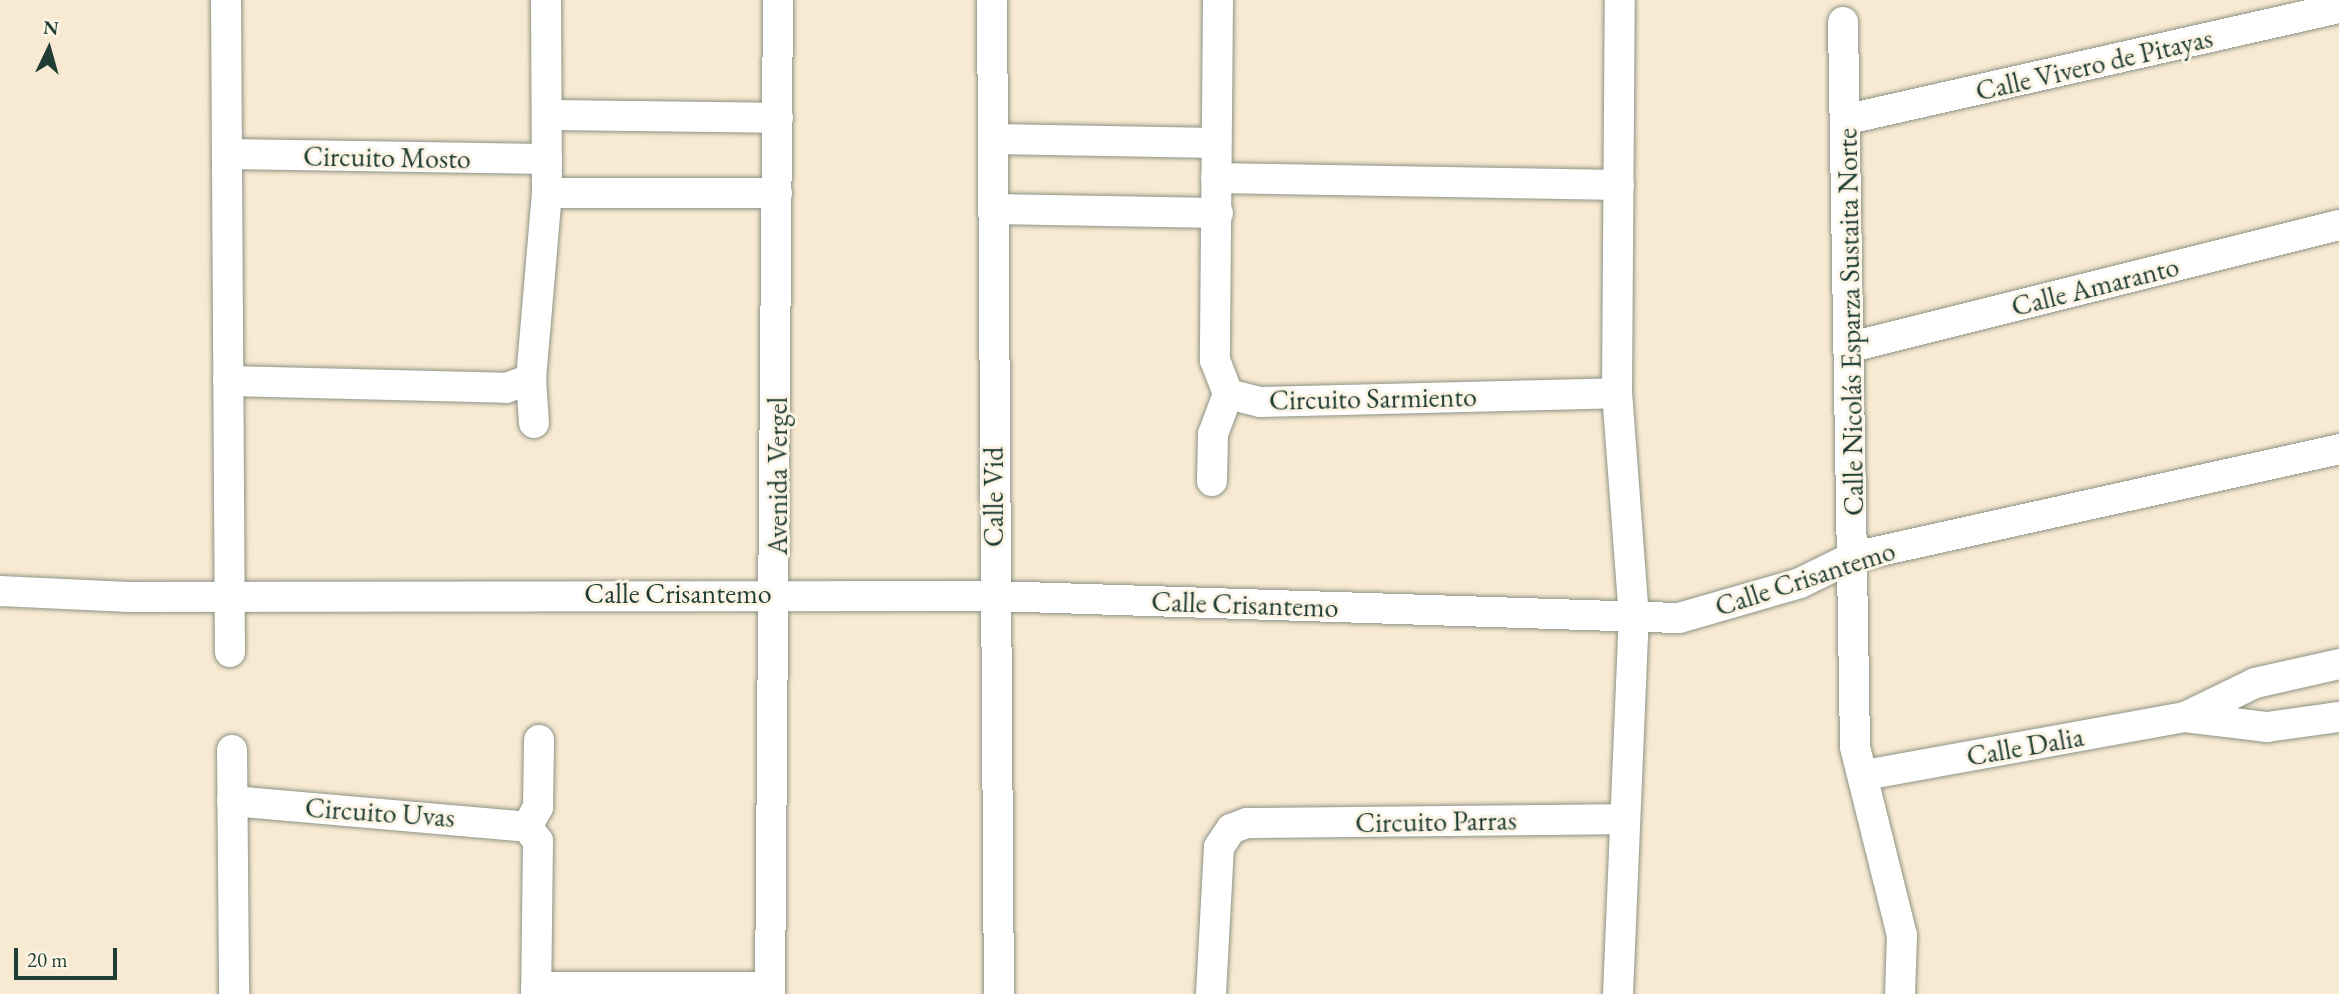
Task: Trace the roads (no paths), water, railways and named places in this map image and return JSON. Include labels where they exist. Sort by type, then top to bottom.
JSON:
[{"type":"street","points":[[226,0],[230,652]]},
{"type":"street","points":[[534,423],[531,379],[547,193],[546,0]]},
{"type":"street","name":"Avenida Vergel","points":[[770,990],[776,592],[778,0]]},
{"type":"street","name":"Calle Vid","points":[[992,0],[993,596],[999,994]]},
{"type":"street","name":"Circuito Sarmiento","points":[[1219,0],[1215,360],[1227,394],[1260,402],[1617,393]]},
{"type":"street","points":[[1618,994],[1634,618],[1617,393],[1620,0]]},
{"type":"street","name":"Calle Vivero de Pitayas","points":[[1848,119],[2339,8]]},
{"type":"street","name":"Calle Nicolás Esparza Sustaita Norte","points":[[1843,23],[1848,119],[1854,747],[1865,775],[1902,935],[1900,994]]},
{"type":"street","points":[[547,115],[778,118]]},
{"type":"street","points":[[994,139],[1216,144]]},
{"type":"street","name":"Circuito Mosto","points":[[227,154],[547,159]]},
{"type":"street","points":[[1216,178],[1619,185]]},
{"type":"street","points":[[547,193],[777,193]]},
{"type":"street","points":[[993,209],[1218,214]]},
{"type":"street","name":"Calle Amaranto","points":[[1851,347],[2339,225]]},
{"type":"street","points":[[228,380],[506,388],[531,379]]},
{"type":"street","points":[[1212,481],[1213,434],[1227,394]]},
{"type":"street","name":"Calle Crisantemo","points":[[0,591],[129,597],[776,592],[993,596],[1679,618],[1800,583],[1853,557],[2339,449]]},
{"type":"street","name":"Calle Dalia","points":[[1865,775],[2185,717],[2255,683],[2339,664]]},
{"type":"street","name":"Calle Dalia","points":[[2185,717],[2267,727],[2339,717]]},
{"type":"street","points":[[539,740],[538,807],[527,827],[538,841],[536,991],[770,990]]},
{"type":"street","points":[[232,750],[234,994]]},
{"type":"street","name":"Circuito Uvas","points":[[232,800],[527,827]]},
{"type":"street","name":"Circuito Parras","points":[[1211,994],[1219,847],[1239,826],[1624,819]]}]
